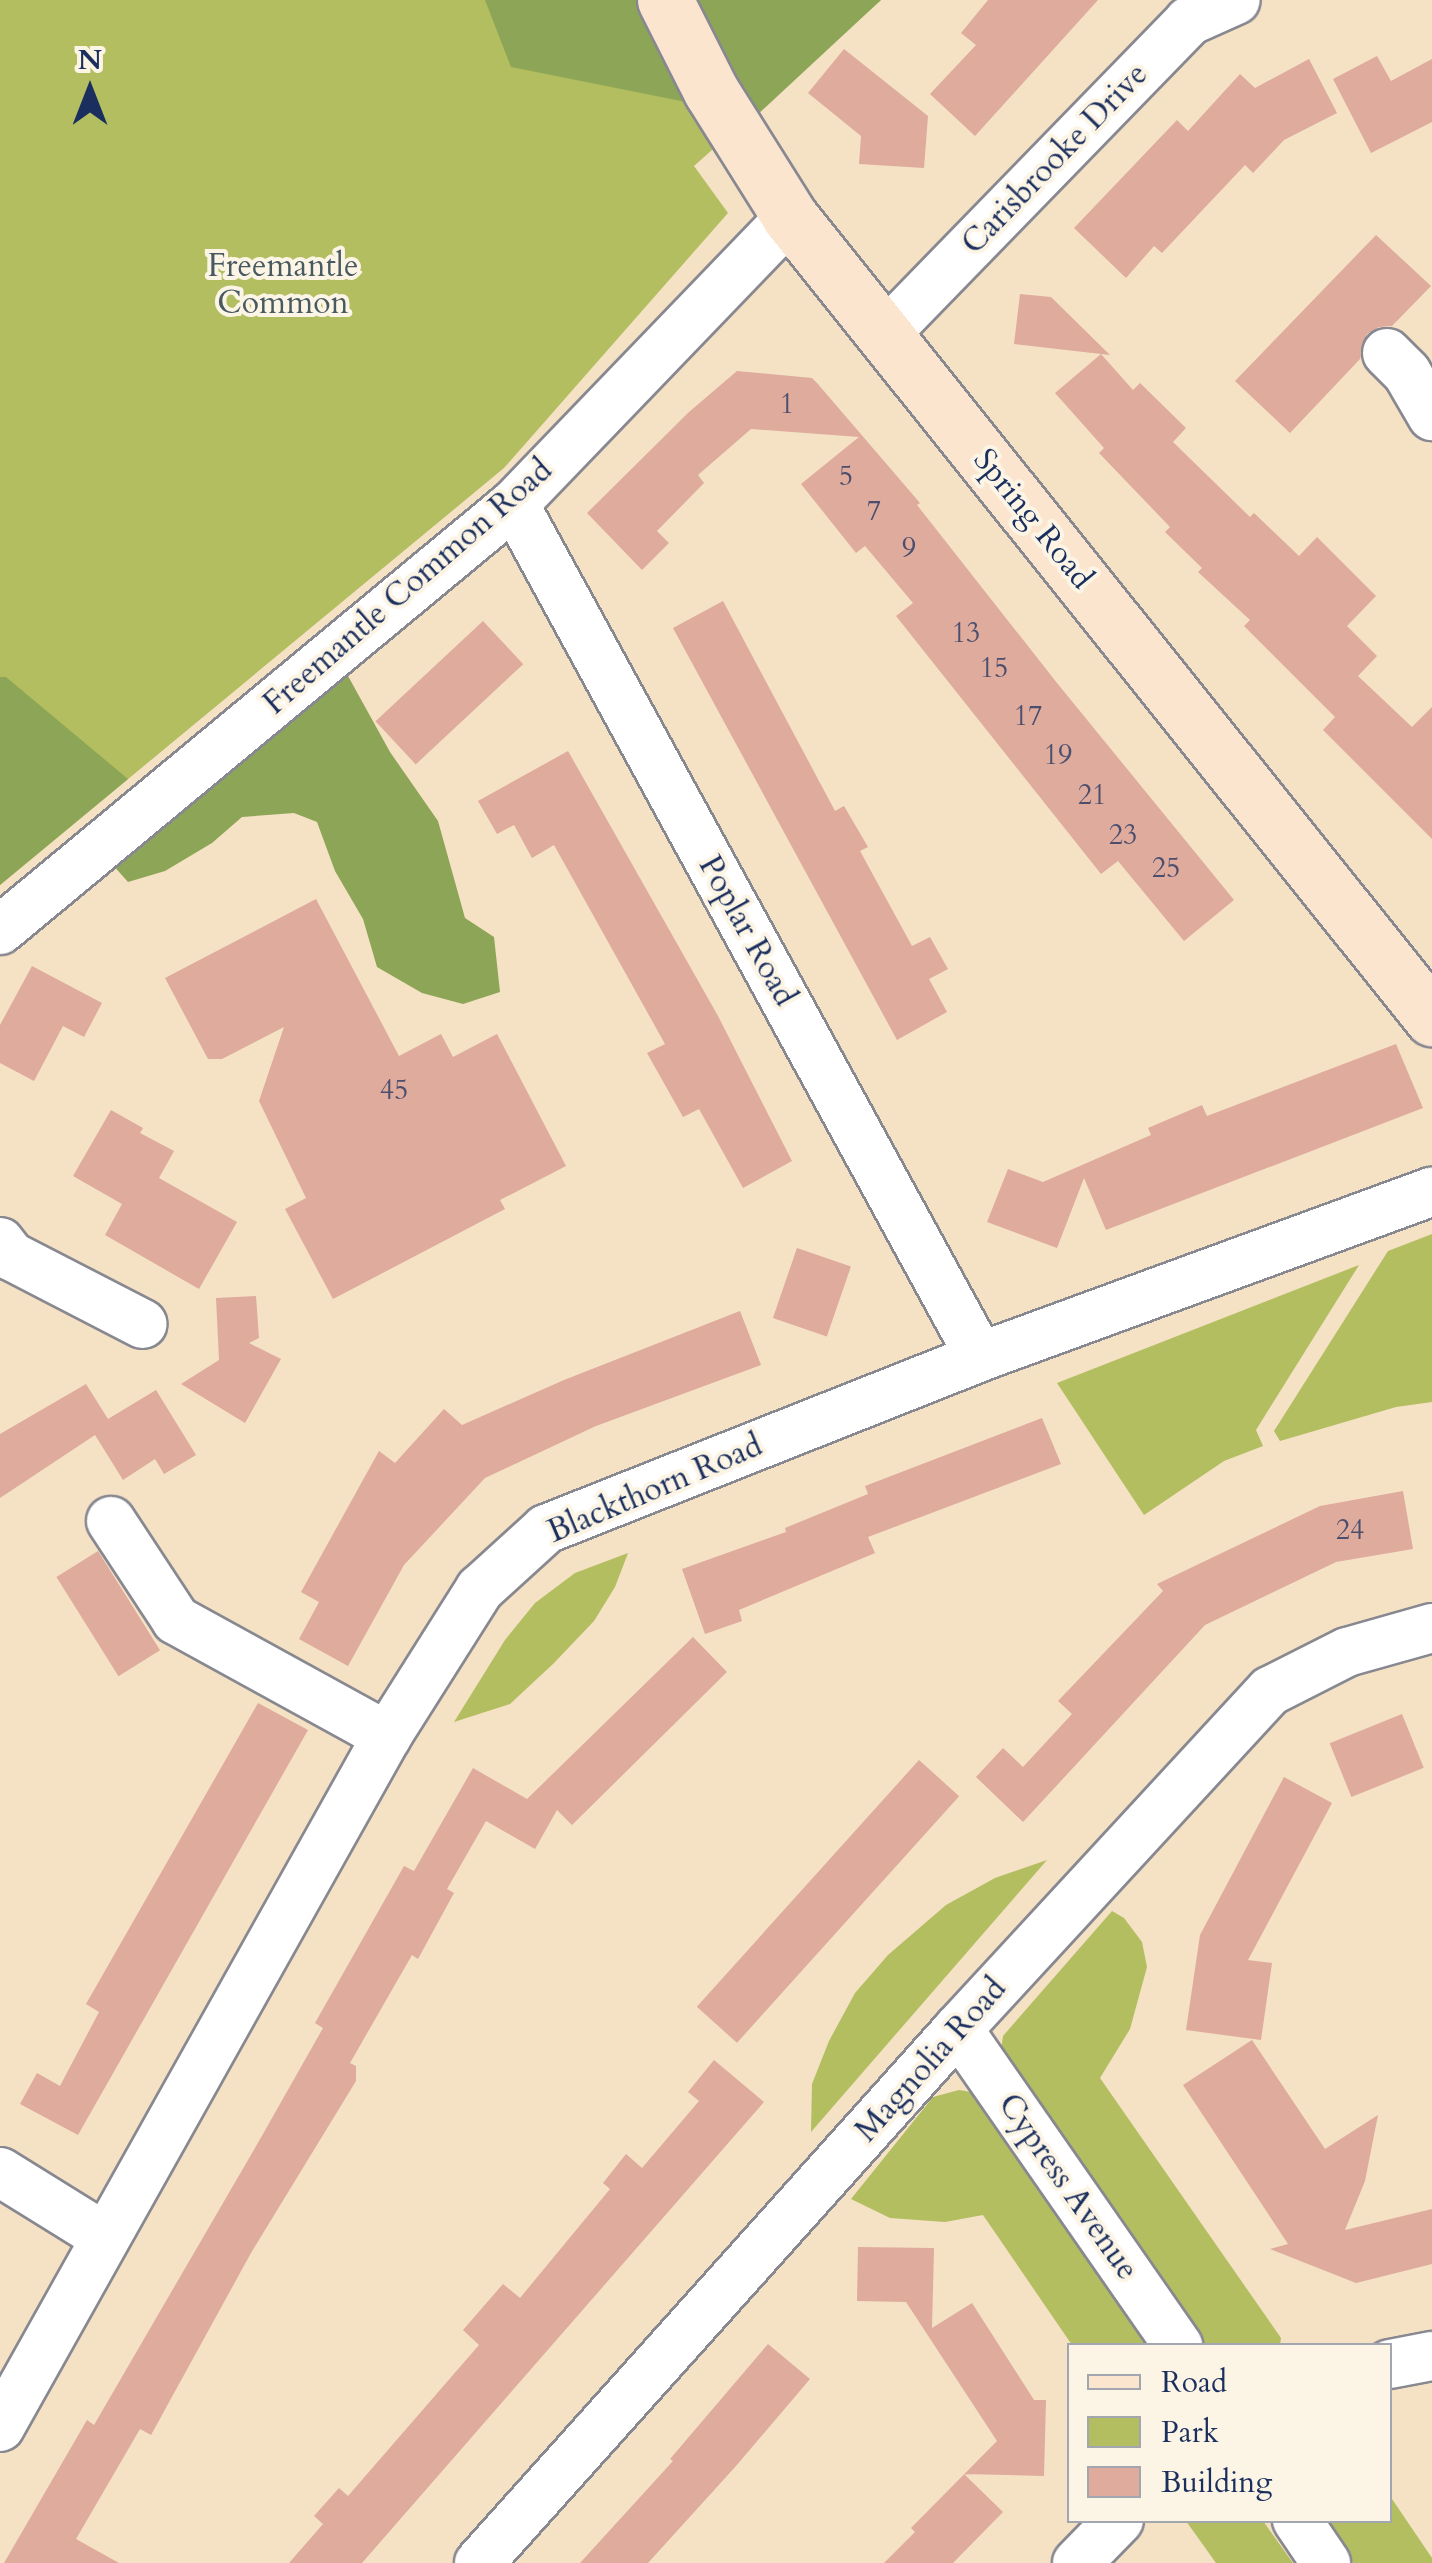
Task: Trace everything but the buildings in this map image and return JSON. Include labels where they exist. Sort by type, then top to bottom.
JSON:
[{"type":"street","name":"Spring Road","points":[[665,0],[711,92],[790,217],[1432,1018]]},
{"type":"street","name":"Carisbrooke Drive","points":[[885,334],[1189,22],[1236,0]]},
{"type":"street","name":"Freemantle Common Road","points":[[0,930],[514,504],[790,217]]},
{"type":"street","points":[[1388,354],[1407,373],[1432,416]]},
{"type":"street","name":"Poplar Road","points":[[514,504],[980,1357]]},
{"type":"street","name":"Blackthorn Road","points":[[0,2426],[388,1736],[480,1589],[546,1529],[980,1357],[1432,1192]]},
{"type":"street","points":[[0,1242],[12,1256],[143,1324]]},
{"type":"street","points":[[111,1521],[176,1620],[388,1736]]},
{"type":"street","name":"Magnolia Road","points":[[479,2563],[958,2030],[1270,1692],[1347,1652],[1432,1628]]},
{"type":"street","name":"Cypress Avenue","points":[[958,2030],[1176,2343]]},
{"type":"street","points":[[0,2172],[105,2238]]},
{"type":"street","points":[[1392,2364],[1432,2356]]},
{"type":"street","points":[[1077,2563],[1116,2523]]},
{"type":"street","points":[[1300,2523],[1326,2563]]},
{"type":"green space","name":"Freemantle Common","points":[[0,0],[881,0],[694,166],[728,213],[504,468],[0,885]]},
{"type":"green space","points":[[485,0],[881,0],[756,116],[511,67]]},
{"type":"green space","points":[[348,676],[390,752],[438,821],[465,918],[494,937],[500,992],[463,1004],[422,993],[377,967],[363,919],[335,871],[317,822],[294,813],[242,817],[212,843],[165,871],[128,882],[112,864]]},
{"type":"green space","points":[[0,677],[6,677],[128,779],[0,885]]},
{"type":"green space","points":[[1432,1234],[1432,1402],[1396,1407],[1280,1441],[1274,1431],[1388,1251]]},
{"type":"green space","points":[[1359,1265],[1256,1430],[1263,1446],[1224,1461],[1144,1515],[1057,1383]]},
{"type":"green space","points":[[628,1553],[615,1587],[594,1621],[553,1664],[510,1704],[454,1722],[505,1640],[535,1603],[575,1573]]},
{"type":"green space","points":[[1047,1860],[811,2132],[812,2084],[829,2041],[855,1993],[888,1955],[946,1905],[995,1878]]},
{"type":"green space","points":[[1112,1911],[1124,1918],[1142,1942],[1147,1967],[1130,2029],[1100,2078],[1281,2338],[1280,2343],[1201,2343],[1001,2050],[1003,2036]]},
{"type":"green space","points":[[959,2090],[977,2093],[1151,2343],[1071,2343],[983,2215],[945,2222],[890,2218],[851,2199],[933,2097]]},
{"type":"green space","points":[[1392,2499],[1432,2558],[1432,2563],[1353,2563],[1327,2523],[1392,2523]]},
{"type":"green space","points":[[1187,2523],[1264,2523],[1293,2563],[1216,2563]]}]
